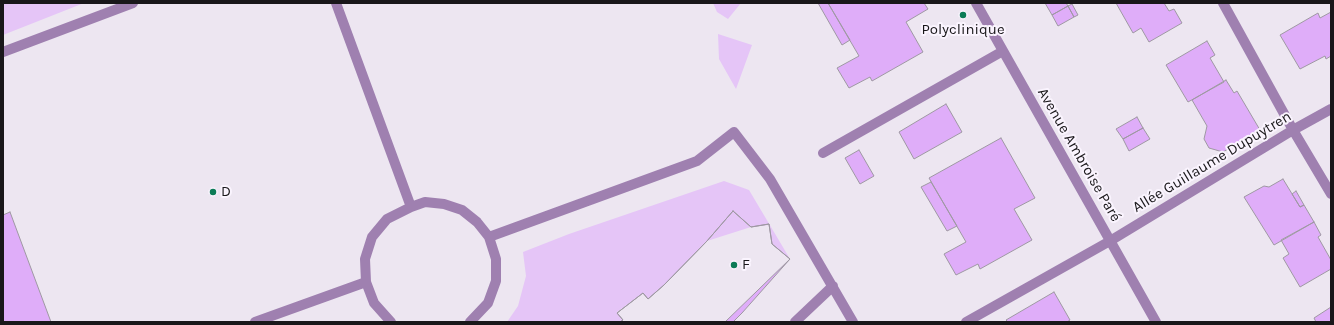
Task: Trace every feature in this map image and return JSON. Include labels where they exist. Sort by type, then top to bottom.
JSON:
[{"type":"street","points":[[3,52],[133,3]]},
{"type":"street","points":[[336,3],[411,207]]},
{"type":"street","name":"Avenue Ambroise Paré","points":[[976,3],[1156,322]]},
{"type":"street","points":[[1223,3],[1293,130],[1331,194]]},
{"type":"street","points":[[823,153],[1003,51]]},
{"type":"street","name":"Allée Guillaume Dupuytren","points":[[966,322],[1110,241],[1293,130],[1331,109]]},
{"type":"street","points":[[489,237],[697,161],[734,132],[770,179],[853,322]]},
{"type":"street","points":[[391,322],[374,303],[366,282],[365,259],[372,237],[387,219],[425,202],[444,204],[462,210],[477,222],[489,237],[496,259],[496,282],[488,303],[470,322]]},
{"type":"street","points":[[255,322],[366,282]]},
{"type":"street","points":[[795,322],[833,286]]},
{"type":"shaded area","points":[[3,3],[84,3],[3,35]]},
{"type":"shaded area","points":[[713,3],[741,3],[728,19],[717,12]]},
{"type":"shaded area","points":[[718,34],[752,45],[736,89],[719,59]]},
{"type":"shaded area","points":[[724,181],[749,190],[790,259],[772,244],[769,225],[751,227],[707,241],[664,285],[648,299],[643,293],[617,312],[623,320],[620,322],[507,322],[518,306],[526,276],[523,252],[569,234]]},
{"type":"building","points":[[818,3],[828,3],[850,40],[842,45]]},
{"type":"building","points":[[828,3],[924,3],[928,9],[906,22],[923,52],[872,81],[870,77],[849,88],[837,68],[859,56]]},
{"type":"building","points":[[1045,3],[1066,3],[1068,6],[1052,15]]},
{"type":"building","points":[[1116,3],[1164,3],[1169,11],[1174,9],[1182,23],[1149,42],[1141,28],[1133,33]]},
{"type":"building","points":[[1072,4],[1078,15],[1074,17],[1068,6]]},
{"type":"building","points":[[1068,6],[1074,17],[1058,26],[1052,15]]},
{"type":"building","points":[[1331,12],[1331,56],[1326,59],[1325,56],[1300,69],[1280,35],[1318,13],[1320,18]]},
{"type":"building","points":[[1207,41],[1215,55],[1210,58],[1224,82],[1188,102],[1166,65]]},
{"type":"building","points":[[1226,80],[1234,93],[1237,91],[1260,130],[1223,152],[1209,148],[1204,139],[1207,126],[1192,100]]},
{"type":"building","points":[[946,104],[962,132],[914,159],[899,132]]},
{"type":"building","points":[[1137,117],[1143,128],[1123,139],[1116,129]]},
{"type":"building","points":[[1143,128],[1150,139],[1129,151],[1123,139]]},
{"type":"building","points":[[1001,138],[1035,198],[1014,209],[1032,240],[980,269],[978,264],[956,275],[944,254],[966,242],[929,178]]},
{"type":"building","points":[[859,150],[874,176],[860,184],[845,158]]},
{"type":"building","points":[[1283,179],[1300,207],[1304,205],[1314,222],[1274,245],[1244,197],[1264,186],[1269,187]]},
{"type":"building","points":[[931,182],[957,226],[947,231],[921,187]]},
{"type":"building","points":[[1296,191],[1304,205],[1300,207],[1292,194]]},
{"type":"building","name":"F","points":[[733,211],[751,227],[769,224],[772,244],[790,259],[733,322],[620,322],[623,320],[617,313],[643,293],[648,299],[664,285],[707,241]]},
{"type":"building","name":"F","points":[[733,211],[751,227],[769,224],[772,244],[790,259],[725,322],[620,322],[623,320],[617,313],[643,293],[648,299],[664,285],[707,241]]},
{"type":"building","points":[[10,212],[51,322],[3,322],[3,215]]},
{"type":"building","points":[[1314,222],[1321,235],[1318,237],[1331,260],[1331,269],[1300,287],[1283,258],[1289,254],[1281,240]]},
{"type":"building","points":[[1054,292],[1070,320],[1067,322],[1008,322],[1006,320]]},
{"type":"building","points":[[1331,307],[1331,322],[1316,322],[1314,318]]},
{"type":"place","name":"Polyclinique","points":[[963,15]]},
{"type":"place","name":"D","points":[[213,192]]},
{"type":"place","name":"F","points":[[734,265]]}]
